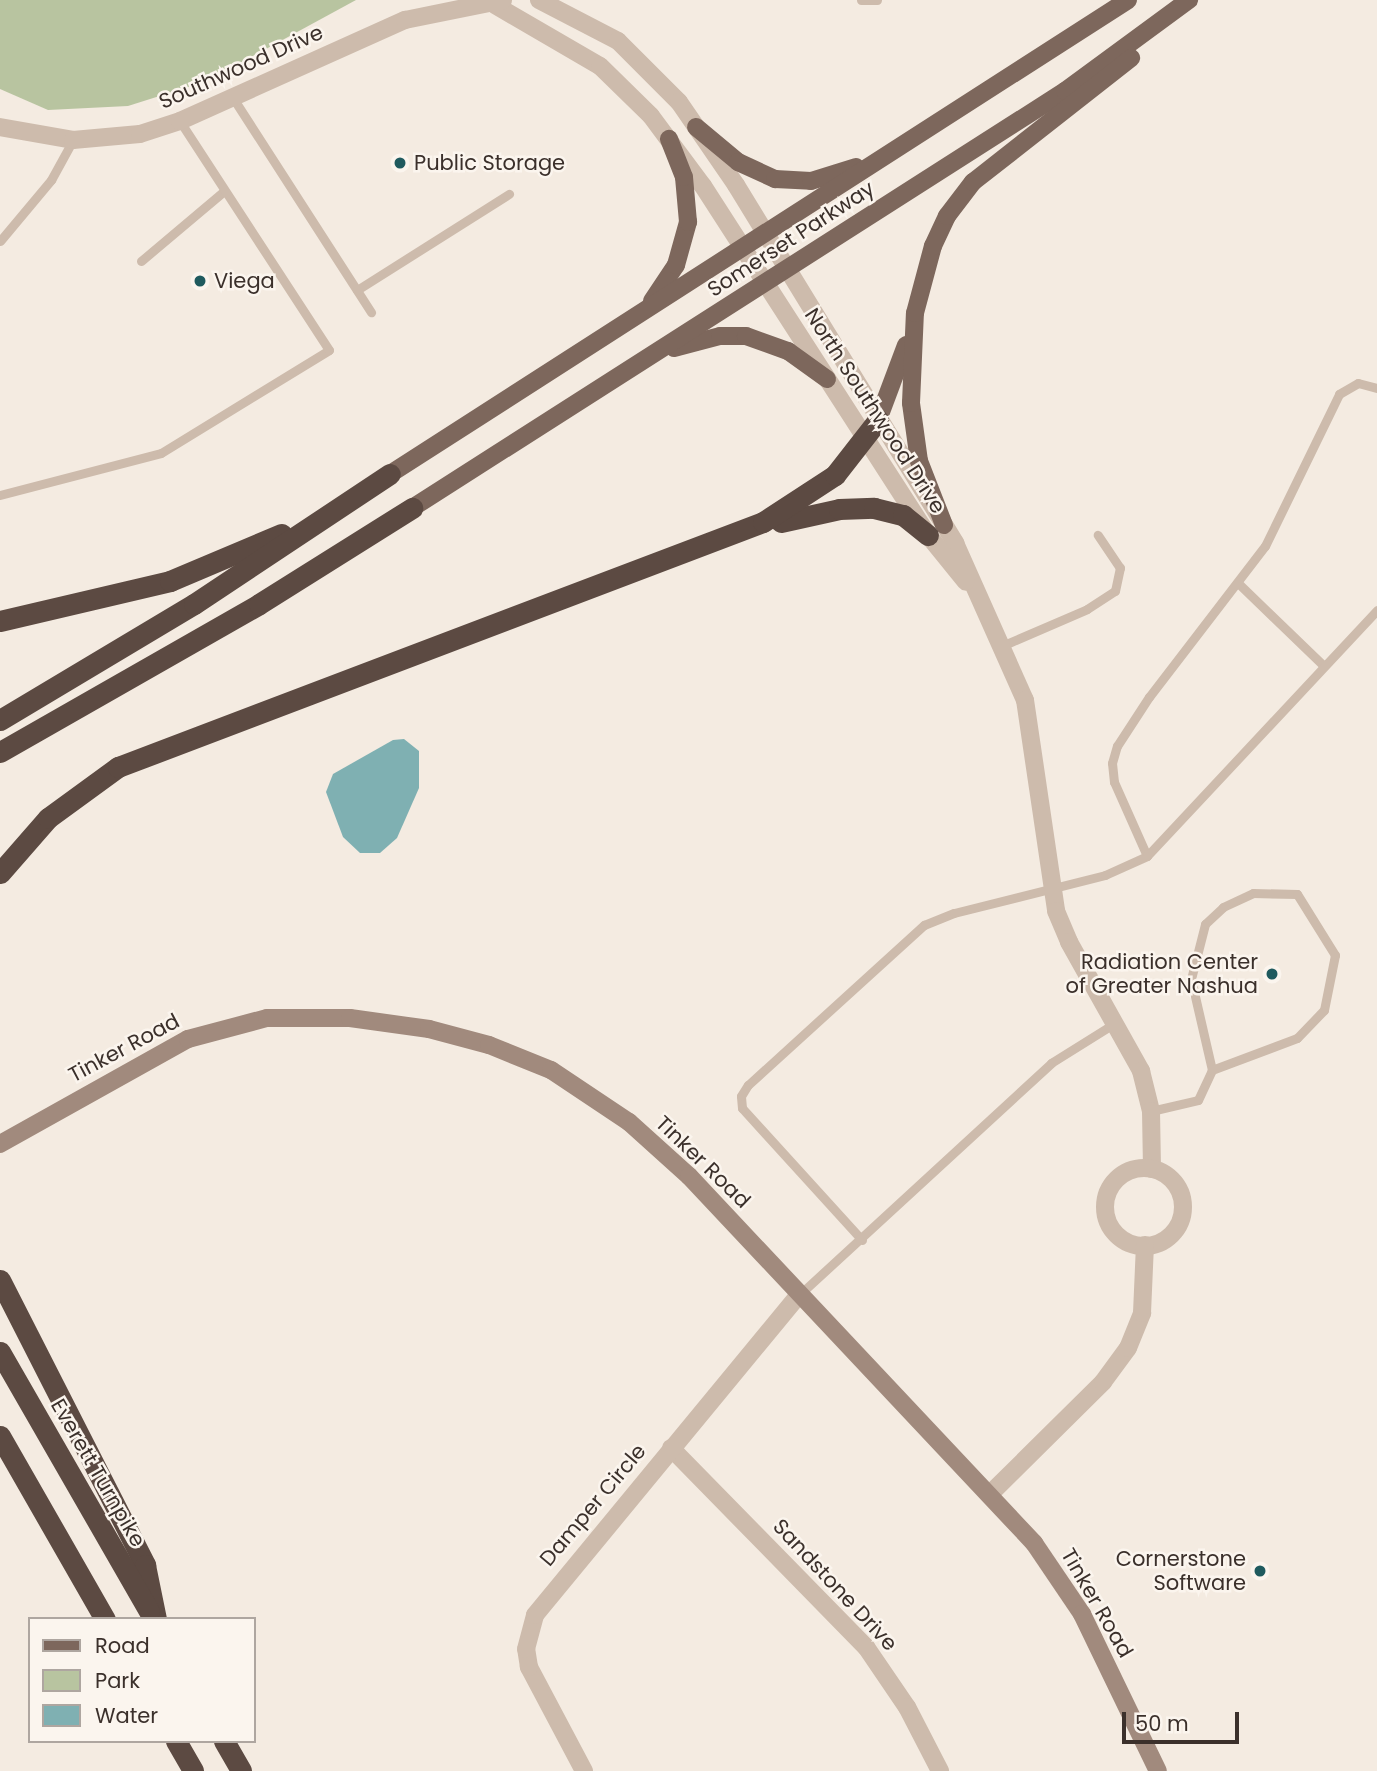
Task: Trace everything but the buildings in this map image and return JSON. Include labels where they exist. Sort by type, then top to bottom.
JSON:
[{"type":"highway","points":[[0,873],[55,812],[98,779],[140,756],[763,522],[814,493],[866,440],[878,420]]},
{"type":"highway","points":[[0,621],[89,603],[197,572],[284,533],[390,474]]},
{"type":"highway","points":[[0,720],[194,604],[390,474]]},
{"type":"highway","points":[[0,752],[259,604],[412,508]]},
{"type":"highway","points":[[709,544],[805,516],[859,508],[897,513],[936,530]]},
{"type":"highway","points":[[0,1280],[145,1565],[155,1617]]},
{"type":"highway","name":"Everett Turnpike","points":[[0,1352],[154,1617]]},
{"type":"highway","points":[[0,1436],[104,1617]]},
{"type":"highway","points":[[177,1743],[193,1771]]},
{"type":"highway","points":[[225,1743],[241,1771]]},
{"type":"main road","name":"Somerset Parkway","points":[[390,474],[1128,0]]},
{"type":"main road","name":"Somerset Parkway","points":[[412,508],[1065,91],[1189,0]]},
{"type":"main road","points":[[878,420],[915,313],[936,239],[973,182],[1118,69],[1171,14]]},
{"type":"main road","points":[[696,127],[738,162],[784,181],[830,177],[898,149]]},
{"type":"main road","points":[[636,317],[671,275],[686,233],[686,188],[668,139]]},
{"type":"main road","points":[[915,313],[914,433],[936,530]]},
{"type":"main road","points":[[639,363],[691,342],[738,335],[779,346],[827,379]]},
{"type":"street","points":[[539,0],[582,19],[630,50],[696,127],[786,269]]},
{"type":"street","name":"Southwood Drive","points":[[0,127],[73,140],[125,137],[180,121],[405,20],[455,8],[498,2],[600,66],[633,95],[668,139],[743,248]]},
{"type":"street","name":"North Southwood Drive","points":[[743,248],[866,440],[936,530]]},
{"type":"street","name":"North Southwood Drive","points":[[786,269],[878,420],[936,530],[976,593],[1004,645],[1033,735],[1051,888],[1069,942],[1117,1022],[1142,1071],[1151,1111],[1152,1168]]},
{"type":"street","name":"Tinker Road","points":[[0,1144],[164,1050],[213,1030],[267,1018],[317,1016],[429,1029],[525,1059],[597,1098],[689,1176],[990,1494],[1067,1588],[1158,1771]]},
{"type":"street","points":[[1152,1168],[1178,1186],[1183,1210],[1173,1232],[1145,1245],[1130,1243],[1114,1230],[1106,1203],[1113,1183],[1124,1174],[1152,1168]]},
{"type":"street","points":[[990,1494],[1102,1382],[1128,1348],[1142,1312],[1145,1245]]},
{"type":"street","name":"Damper Circle","points":[[583,1771],[534,1683],[526,1649],[529,1632],[544,1598],[799,1295]]},
{"type":"street","name":"Sandstone Drive","points":[[671,1448],[866,1647],[907,1706],[940,1771]]},
{"type":"lane","points":[[862,0],[877,0]]},
{"type":"lane","points":[[233,98],[371,312]]},
{"type":"lane","points":[[0,495],[160,453],[329,350],[180,121]]},
{"type":"lane","points":[[0,241],[51,180],[73,140]]},
{"type":"lane","points":[[141,261],[224,191]]},
{"type":"lane","points":[[357,290],[509,194]]},
{"type":"lane","points":[[1147,856],[1114,782],[1114,753],[1149,697],[1239,584],[1265,546],[1339,394],[1358,383],[1377,388]]},
{"type":"lane","points":[[1004,645],[1087,609],[1115,591],[1120,568],[1098,535]]},
{"type":"lane","points":[[1239,584],[1323,665]]},
{"type":"lane","points":[[862,1240],[742,1108],[741,1096],[868,973],[924,925],[1105,875],[1147,856],[1177,829],[1323,665],[1377,610]]},
{"type":"lane","points":[[1151,1111],[1198,1100],[1212,1070],[1191,979],[1205,924],[1223,906],[1253,894],[1286,891],[1305,902],[1335,955],[1324,1010],[1297,1038],[1212,1070]]},
{"type":"lane","points":[[799,1295],[862,1240],[1051,1063],[1117,1022]]},
{"type":"green space","points":[[0,0],[356,0],[207,81],[128,106],[48,110],[0,89]]},
{"type":"water","points":[[404,739],[419,751],[419,788],[397,838],[380,853],[360,853],[343,837],[326,792],[333,774],[393,740]]},
{"type":"place","name":"Public Storage","points":[[400,163]]},
{"type":"place","name":"Viega","points":[[200,281]]},
{"type":"place","name":"Radiation Center of Greater Nashua","points":[[1272,974]]},
{"type":"place","name":"Cornerstone Software","points":[[1260,1571]]}]
